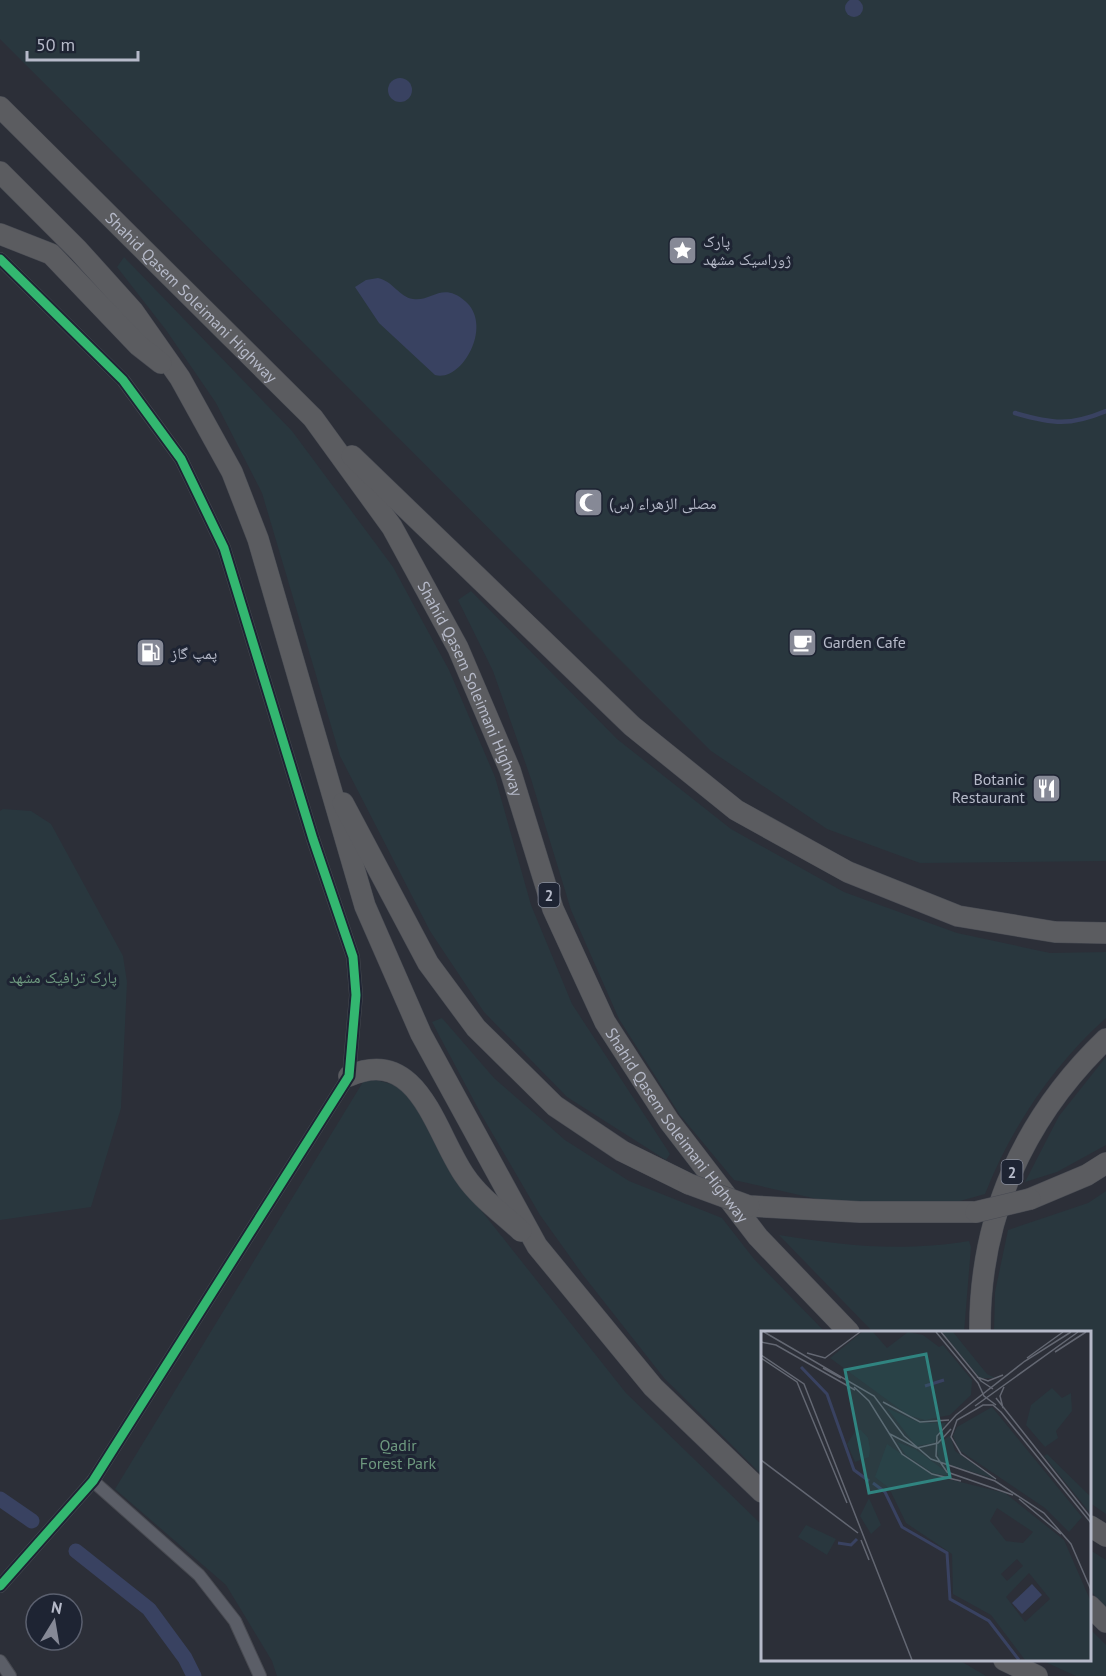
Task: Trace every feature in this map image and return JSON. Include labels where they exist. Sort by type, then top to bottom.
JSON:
[{"type":"highway","name":"Shahid Qasem Soleimani Highway","points":[[0,107],[313,418],[392,527],[458,648],[510,770],[553,909],[605,1022],[669,1121],[758,1237],[848,1331]]},
{"type":"highway","points":[[0,172],[78,250],[133,311],[180,378],[232,472],[258,539],[365,906],[421,1034],[537,1246]]},
{"type":"highway","points":[[0,234],[51,254],[138,345],[180,378]]},
{"type":"highway","points":[[313,418],[632,726],[736,810],[848,872],[958,916],[1055,932],[1106,933]]},
{"type":"highway","points":[[321,760],[428,963],[476,1028],[555,1106],[622,1151],[689,1184],[749,1206],[860,1212],[976,1212],[1030,1199],[1087,1175],[1106,1163]]},
{"type":"highway","points":[[1055,932],[1106,926]]},
{"type":"highway","name":"2","points":[[980,1331],[980,1299],[994,1221],[1016,1161],[1044,1109],[1084,1060],[1106,1039]]},
{"type":"highway","points":[[349,1076],[368,1067],[383,1069],[399,1073],[414,1086],[466,1178],[537,1246],[653,1387],[761,1491]]},
{"type":"highway","points":[[1091,1527],[1106,1536]]},
{"type":"highway","points":[[1091,1608],[1106,1622]]},
{"type":"highway","points":[[1008,1661],[1037,1676]]},
{"type":"street","points":[[0,259],[123,380],[181,459],[209,513],[224,548],[313,839],[353,957],[356,995],[349,1076],[93,1481],[0,1586]]},
{"type":"street","points":[[93,1481],[199,1575],[235,1621],[260,1676]]},
{"type":"street","points":[[0,1660],[10,1676]]},
{"type":"green space","points":[[0,0],[1106,0],[1106,861],[920,863],[827,829],[711,751],[0,39]]},
{"type":"green space","points":[[124,257],[292,431],[393,567],[449,670],[495,777],[531,905],[572,1004],[670,1154],[666,1160],[567,1097],[484,1012],[430,931],[340,756],[262,493],[216,403],[166,330],[117,267]]},
{"type":"green space","points":[[471,591],[617,739],[731,829],[844,892],[957,933],[1050,953],[1106,952],[1106,1018],[1068,1056],[1035,1099],[1007,1145],[985,1194],[960,1201],[883,1205],[817,1199],[734,1180],[680,1115],[619,1019],[571,910],[531,779],[493,671],[458,600]]},
{"type":"green space","name":"پارک ترافیک مشهد","points":[[3,809],[31,811],[51,824],[123,956],[127,982],[121,1108],[91,1207],[0,1220],[0,811]]},
{"type":"green space","points":[[442,1018],[494,1078],[565,1140],[629,1181],[722,1218],[754,1259],[824,1331],[761,1331],[761,1474],[664,1378],[583,1275],[540,1215],[481,1114],[432,1022]]},
{"type":"green space","points":[[1106,1057],[1106,1145],[1057,1172],[1025,1182],[1059,1116]]},
{"type":"green space","name":"Qadir Forest Park","points":[[366,1077],[405,1088],[461,1185],[626,1393],[761,1524],[761,1661],[961,1661],[986,1676],[277,1676],[272,1661],[226,1585],[115,1489]]},
{"type":"green space","points":[[1106,1191],[1106,1514],[1091,1504],[1091,1331],[994,1331],[995,1292],[1008,1230],[1088,1203]]},
{"type":"green space","points":[[779,1235],[828,1242],[896,1247],[969,1241],[971,1247],[964,1331],[872,1331]]},
{"type":"green space","points":[[1091,1551],[1106,1560],[1106,1609],[1091,1591]]},
{"type":"green space","points":[[1091,1630],[1106,1645],[1106,1676],[1076,1676],[1043,1661],[1091,1661]]},
{"type":"water","points":[[854,-1],[860,2],[863,8],[860,14],[854,17],[848,14],[845,8],[848,2]]},
{"type":"water","points":[[400,78],[405,79],[411,85],[411,95],[405,101],[400,102],[395,101],[389,95],[388,90],[389,85],[395,79]]},
{"type":"water","points":[[378,278],[388,282],[408,298],[420,299],[443,292],[457,295],[465,301],[473,311],[476,324],[475,337],[471,350],[455,370],[445,375],[435,375],[379,323],[355,287],[366,280]]},
{"type":"waterway","points":[[1015,413],[1061,422],[1082,419],[1106,411]]},
{"type":"waterway","points":[[0,1499],[32,1521]]},
{"type":"waterway","points":[[76,1551],[149,1609],[185,1658],[194,1676]]},
{"type":"cycle path","points":[[0,259],[123,380],[181,459],[224,548],[313,839],[353,957],[356,995],[349,1076],[93,1481],[0,1586]]},
{"type":"place","name":"پارک ژوراسیک مشهد","points":[[682,250]]},
{"type":"place","name":"مصلی الزهراء (س)","points":[[588,503]]},
{"type":"place","name":"Garden Cafe","points":[[802,642]]},
{"type":"place","name":"پمپ گاز","points":[[150,653]]},
{"type":"place","name":"Botanic Restaurant","points":[[1046,788]]}]
